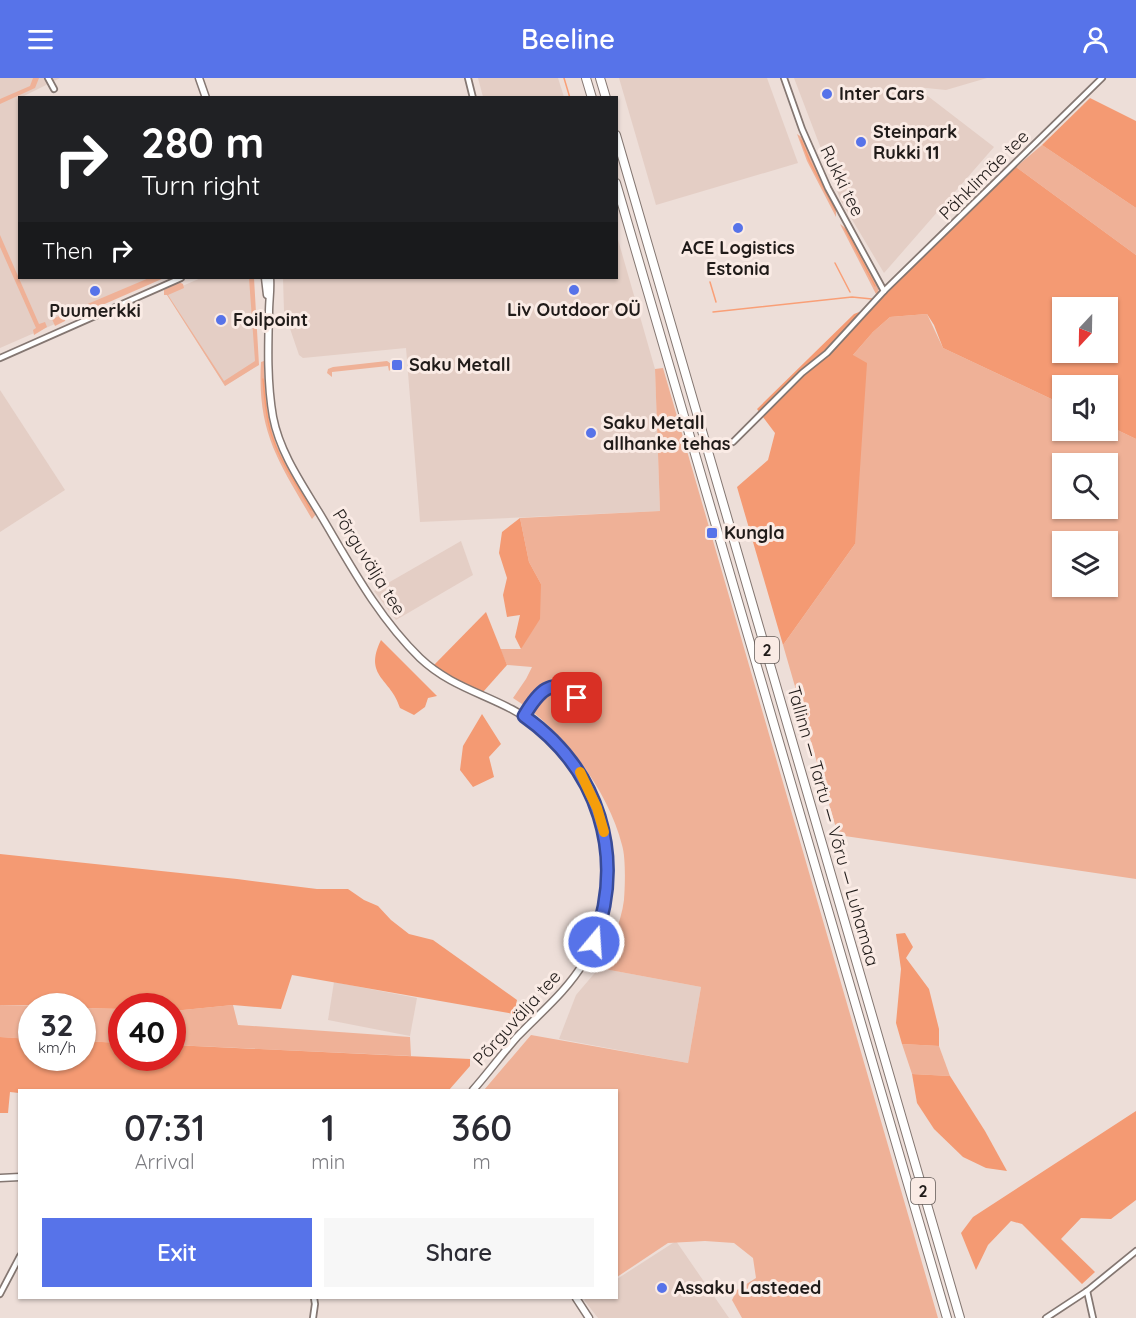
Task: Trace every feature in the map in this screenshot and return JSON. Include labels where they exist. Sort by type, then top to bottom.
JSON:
[{"type":"highway","points":[[586,78],[591,96]]},
{"type":"highway","points":[[600,78],[605,96]]},
{"type":"highway","name":"Tallinn — Tartu — Võru — Luhamaa","points":[[618,142],[960,1318]]},
{"type":"highway","name":"Tallinn — Tartu — Võru — Luhamaa","points":[[618,190],[947,1318]]},
{"type":"street","points":[[48,78],[54,89]]},
{"type":"street","points":[[468,78],[472,96]]},
{"type":"street","name":"Rukki tee","points":[[784,78],[802,129],[828,188],[884,291]]},
{"type":"street","name":"Pähklimäe tee","points":[[733,442],[802,373],[827,353],[884,291],[1102,78]]},
{"type":"street","points":[[199,79],[205,96]]},
{"type":"street","points":[[0,358],[179,279]]},
{"type":"street","name":"Põrguvälja tee","points":[[265,279],[269,311]]},
{"type":"street","name":"Põrguvälja tee","points":[[270,279],[270,398],[280,442],[301,483],[370,598],[393,628],[433,669],[461,687],[524,716],[547,734],[572,760],[585,781],[603,828],[607,864],[606,896],[603,916],[594,942],[576,974],[516,1038],[474,1089]]},
{"type":"street","points":[[524,716],[539,693],[546,688],[556,687],[570,690],[577,698]]},
{"type":"street","points":[[0,1178],[18,1177]]},
{"type":"street","points":[[1046,1318],[1088,1291],[1136,1251]]},
{"type":"street","points":[[0,1294],[18,1260]]},
{"type":"street","points":[[1088,1291],[1093,1318]]},
{"type":"street","points":[[313,1318],[314,1299]]},
{"type":"street","points":[[577,1299],[589,1318]]},
{"type":"shaded area","points":[[0,78],[60,78],[24,96],[18,96],[18,279],[158,279],[0,348]]},
{"type":"shaded area","points":[[33,78],[39,78],[35,88],[0,104],[0,99],[30,86]]},
{"type":"shaded area","points":[[478,78],[558,78],[564,96],[483,96]]},
{"type":"shaded area","points":[[619,78],[767,78],[798,163],[656,205]]},
{"type":"shaded area","points":[[794,78],[987,78],[946,90],[916,87],[994,147],[884,273],[841,201]]},
{"type":"shaded area","points":[[1090,98],[1136,121],[1136,208],[1042,145]]},
{"type":"shaded area","points":[[797,134],[803,138],[836,209],[836,217],[807,161]]},
{"type":"shaded area","points":[[1042,145],[1136,208],[1136,255],[1016,167]]},
{"type":"shaded area","points":[[1016,167],[1136,255],[1136,439],[1118,430],[1118,375],[1052,375],[1052,399],[943,348],[927,314],[890,317],[853,355],[867,363],[855,544],[783,645],[737,487],[768,460],[775,433],[757,409],[854,314],[872,307]]},
{"type":"shaded area","points":[[840,224],[847,229],[879,288],[877,296]]},
{"type":"shaded area","points":[[0,235],[39,324],[45,322],[47,327],[34,335],[33,330],[36,328],[0,247]]},
{"type":"shaded area","points":[[618,240],[655,369],[660,511],[420,522],[406,348],[303,358],[299,355],[284,311],[283,279],[618,279]]},
{"type":"shaded area","points":[[147,279],[162,279],[75,317],[70,313],[66,315],[65,321],[55,326],[52,319]]},
{"type":"shaded area","points":[[199,279],[252,279],[258,365],[225,386],[166,293]]},
{"type":"shaded area","points":[[249,279],[254,279],[259,365],[225,386],[167,295],[164,295],[164,290],[179,282],[183,284],[184,288],[168,295],[224,381],[255,361]]},
{"type":"shaded area","points":[[927,314],[943,348],[1052,399],[1052,441],[1118,441],[1118,430],[1136,439],[1136,879],[838,835],[783,645],[855,544],[853,355],[890,317]]},
{"type":"shaded area","points":[[264,361],[266,398],[273,434],[286,464],[316,514],[312,519],[280,462],[266,427],[261,386],[261,362]]},
{"type":"shaded area","points":[[387,361],[394,366],[389,371],[388,366],[332,372],[332,377],[327,373],[328,369],[333,367]]},
{"type":"shaded area","points":[[663,368],[938,1318],[742,1318],[732,1300],[737,1290],[756,1278],[753,1258],[734,1243],[705,1241],[668,1243],[618,1276],[618,1089],[485,1089],[531,1035],[688,1063],[701,987],[599,968],[623,909],[625,872],[622,845],[606,803],[581,762],[549,726],[513,698],[532,667],[507,665],[500,649],[521,649],[541,584],[529,562],[520,518],[660,511],[655,369]]},
{"type":"shaded area","points":[[0,390],[65,490],[0,532]]},
{"type":"shaded area","points":[[520,518],[529,562],[541,584],[540,619],[521,649],[515,637],[520,615],[507,617],[503,595],[507,578],[499,553],[502,532]]},
{"type":"shaded area","points":[[461,541],[473,575],[396,620],[374,591]]},
{"type":"shaded area","points":[[486,612],[507,665],[483,692],[457,680],[434,665]]},
{"type":"shaded area","points":[[381,640],[437,696],[428,698],[425,707],[414,715],[400,708],[391,690],[380,677],[375,662]]},
{"type":"shaded area","points":[[482,714],[501,744],[489,757],[494,777],[473,787],[460,770],[463,746]]},
{"type":"shaded area","points":[[0,854],[317,889],[348,889],[378,906],[409,934],[433,940],[517,1000],[514,1014],[292,975],[281,1009],[233,1005],[186,1010],[186,993],[108,993],[108,1009],[96,1008],[96,993],[18,993],[18,1005],[0,1005]]},
{"type":"shaded area","points":[[905,933],[913,947],[906,958],[929,989],[939,1029],[939,1046],[902,1044],[896,1023],[901,969],[896,934]]},
{"type":"shaded area","points":[[599,968],[701,987],[688,1063],[559,1039],[576,995]]},
{"type":"shaded area","points":[[334,982],[417,998],[410,1036],[328,1020]]},
{"type":"shaded area","points":[[0,1005],[18,1006],[18,1038],[0,1037]]},
{"type":"shaded area","points":[[233,1005],[238,1025],[410,1037],[411,1056],[186,1046],[186,1010]]},
{"type":"shaded area","points":[[96,1008],[108,1009],[108,1042],[96,1042]]},
{"type":"shaded area","points":[[0,1037],[18,1038],[18,1071],[96,1071],[96,1042],[108,1042],[108,1071],[186,1071],[186,1046],[470,1059],[470,1066],[450,1089],[18,1089],[18,1093],[10,1092],[8,1113],[0,1113]]},
{"type":"shaded area","points":[[902,1044],[939,1046],[950,1076],[912,1074]]},
{"type":"shaded area","points":[[912,1074],[950,1076],[1007,1171],[986,1168],[963,1157],[934,1129],[917,1103]]},
{"type":"shaded area","points":[[1136,1111],[1136,1200],[1111,1219],[1081,1218],[1061,1239],[1095,1272],[1082,1284],[1022,1224],[1011,1221],[988,1245],[976,1270],[961,1233],[973,1217]]},
{"type":"shaded area","name":"Assaku Lasteaed","points":[[676,1241],[729,1318],[598,1318],[584,1300],[618,1299],[618,1278]]},
{"type":"waterway","points":[[564,78],[569,96]]},
{"type":"waterway","points":[[801,140],[835,210]]},
{"type":"waterway","points":[[845,229],[875,286]]},
{"type":"waterway","points":[[835,263],[850,292]]},
{"type":"waterway","points":[[710,282],[716,302]]},
{"type":"waterway","points":[[713,312],[852,297],[872,299]]},
{"type":"waterway","points":[[263,379],[267,417],[273,439],[311,510]]},
{"type":"slow traffic","points":[[580,772],[597,808],[604,832]]},
{"type":"place","name":"Inter Cars","points":[[827,94]]},
{"type":"place","name":"Steinpark Rukki 11","points":[[861,142]]},
{"type":"place","name":"ACE Logistics Estonia","points":[[738,228]]},
{"type":"place","name":"Liv Outdoor OÜ","points":[[574,290]]},
{"type":"place","name":"Puumerkki","points":[[95,291]]},
{"type":"place","name":"Foilpoint","points":[[221,320]]},
{"type":"place","name":"Saku Metall","points":[[397,365]]},
{"type":"place","name":"Saku Metall allhanke tehas","points":[[591,433]]},
{"type":"place","name":"Kungla","points":[[712,533]]},
{"type":"place","name":"Assaku Lasteaed","points":[[662,1288]]},
{"type":"route","points":[[577,698],[570,690],[556,687],[546,688],[539,693],[524,716],[552,738],[572,760],[585,781],[601,820],[606,848],[607,883],[603,916],[594,942]]}]
